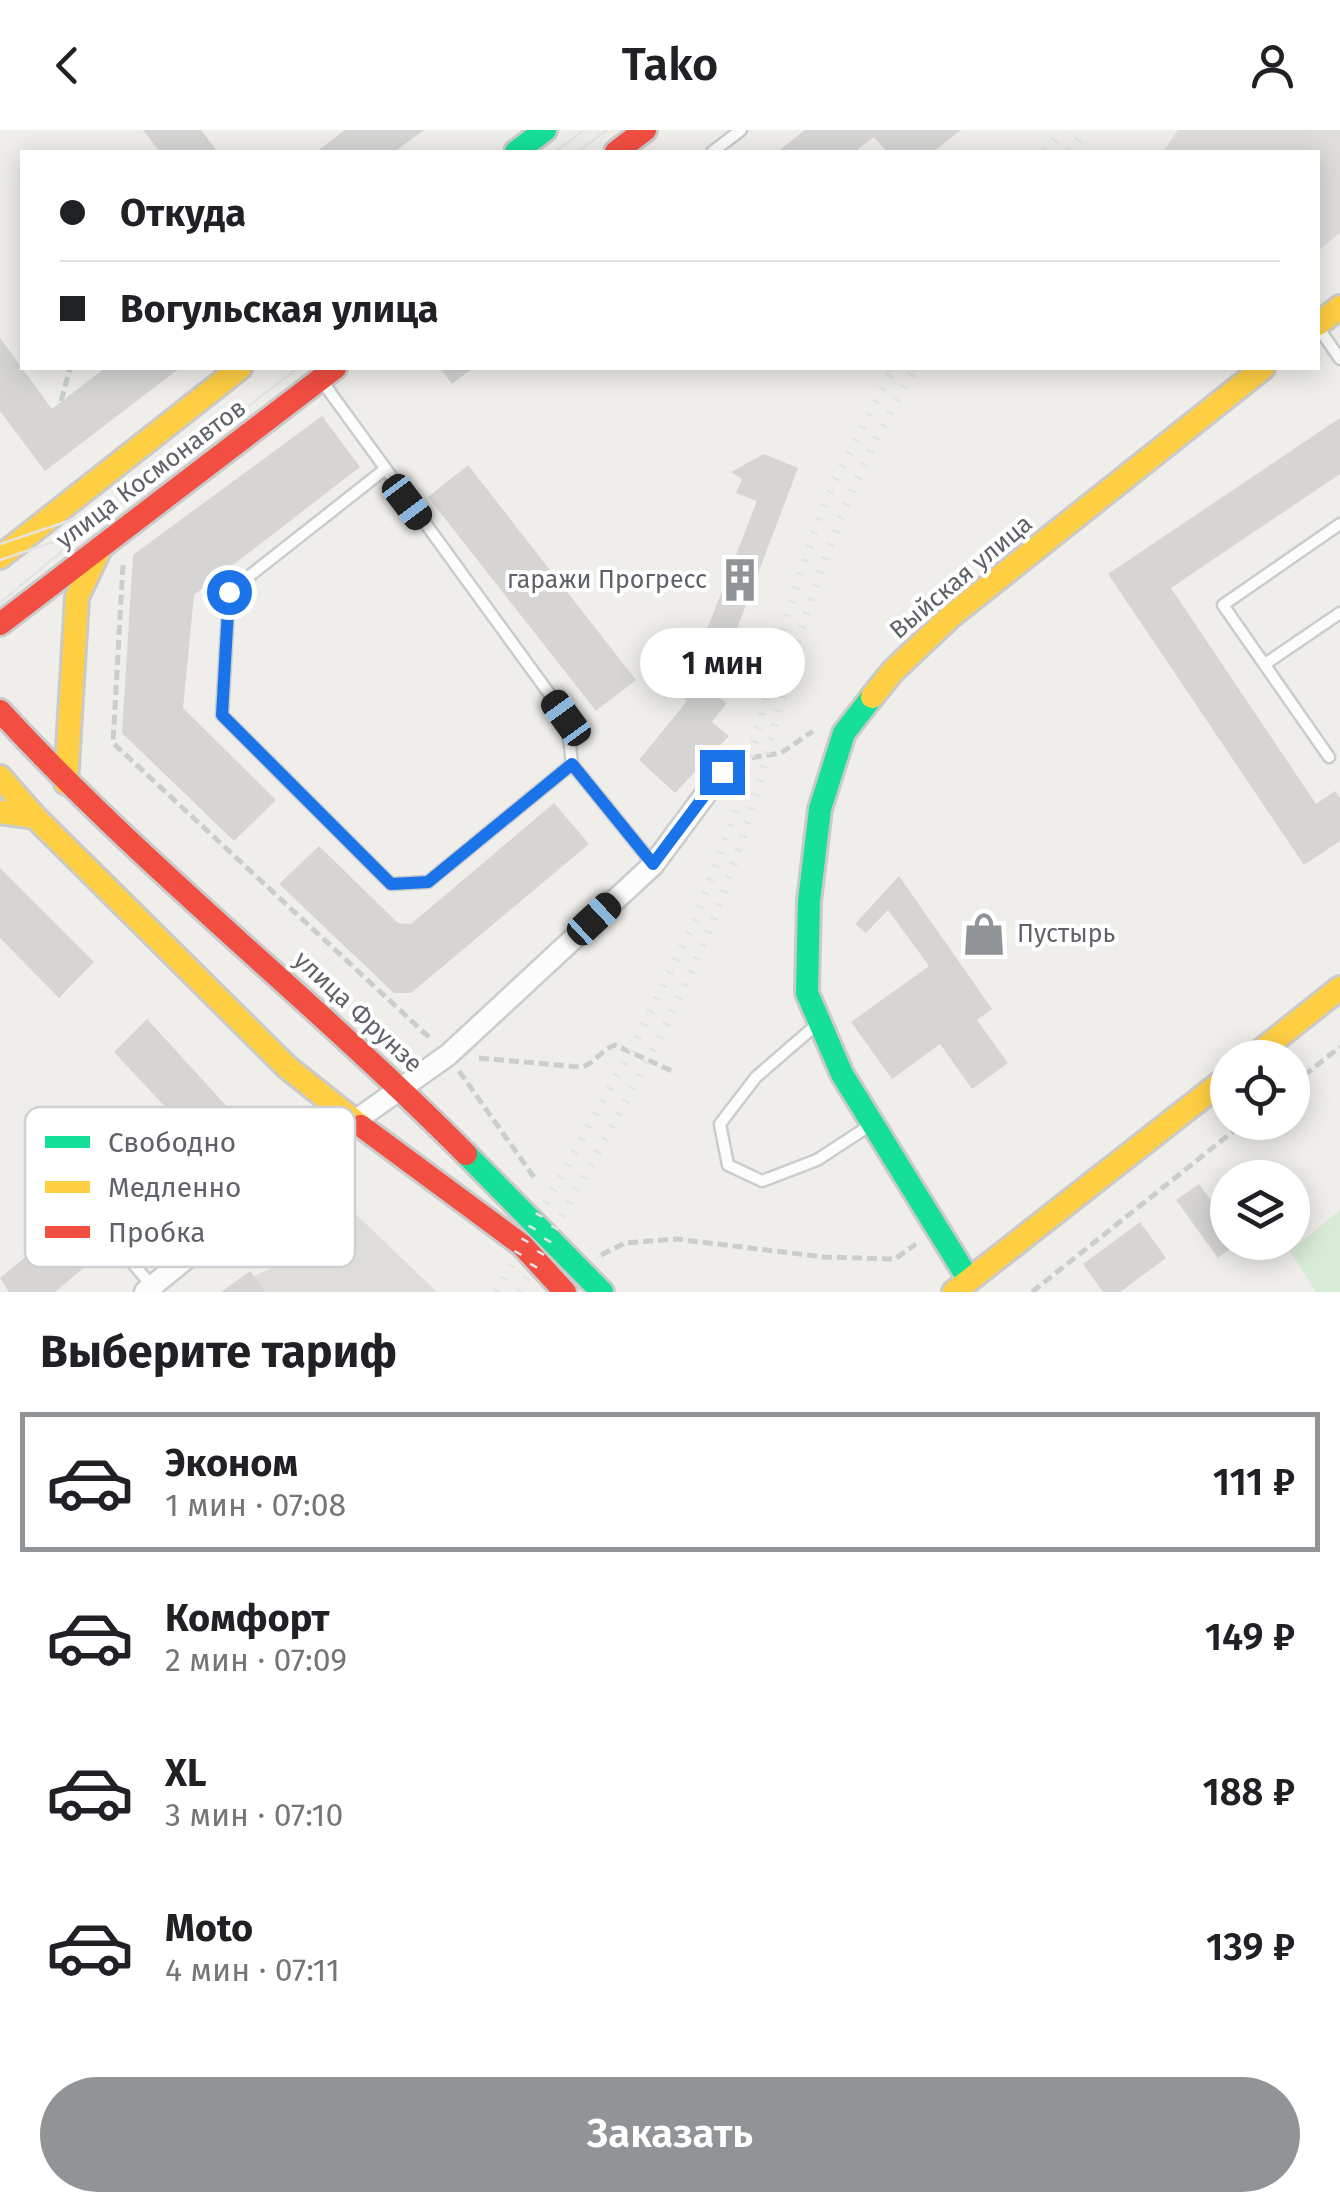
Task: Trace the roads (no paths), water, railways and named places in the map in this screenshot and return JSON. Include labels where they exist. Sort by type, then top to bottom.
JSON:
[{"type":"main road","points":[[519,150],[544,130]]},
{"type":"main road","points":[[619,150],[645,130]]},
{"type":"main road","points":[[1320,323],[1340,306]]},
{"type":"main road","name":"улица Космонавтов","points":[[0,557],[237,370]]},
{"type":"main road","name":"Выйская улица","points":[[961,1286],[934,1220],[842,1074],[807,993],[809,900],[820,809],[844,733],[893,672],[951,616],[1261,370]]},
{"type":"main road","name":"улица Космонавтов","points":[[0,624],[328,373]]},
{"type":"main road","points":[[66,783],[77,597],[101,546]]},
{"type":"main road","name":"улица Фрунзе","points":[[0,711],[66,783],[400,1087],[602,1292]]},
{"type":"main road","points":[[0,776],[36,817],[287,1067],[337,1107]]},
{"type":"main road","points":[[0,812],[36,817]]},
{"type":"main road","points":[[1275,1040],[1340,988]]},
{"type":"main road","points":[[961,1286],[1210,1091]]},
{"type":"main road","points":[[355,1121],[522,1245],[565,1292]]},
{"type":"street","points":[[355,1121],[448,1055],[653,864],[722,772]]},
{"type":"street","points":[[148,1289],[175,1267]]},
{"type":"lane","points":[[715,150],[740,130]]},
{"type":"lane","points":[[1320,328],[1340,359]]},
{"type":"lane","points":[[328,373],[384,470],[566,718],[572,764],[653,864]]},
{"type":"lane","points":[[384,470],[229,592],[222,715],[391,884],[428,882],[572,764]]},
{"type":"lane","points":[[1329,757],[1224,605],[1340,524]]},
{"type":"lane","points":[[1265,664],[1340,613]]},
{"type":"lane","points":[[820,1022],[756,1077],[720,1124],[728,1165],[762,1182],[817,1160],[874,1124]]},
{"type":"lane","points":[[131,1267],[148,1289]]},
{"type":"tram line","points":[[558,150],[584,130]]},
{"type":"tram line","points":[[581,150],[607,130]]},
{"type":"tram line","points":[[0,603],[91,527],[295,370]]},
{"type":"tram line","points":[[0,544],[83,516]]},
{"type":"tram line","points":[[0,560],[68,537]]},
{"type":"railway","points":[[1046,150],[1063,130]]},
{"type":"railway","points":[[1070,150],[1086,130]]},
{"type":"railway","points":[[496,1292],[630,1053],[695,921],[739,802],[788,612],[817,524],[834,482],[893,370]]},
{"type":"railway","points":[[519,1292],[655,1047],[703,946],[747,822],[820,572],[870,453],[914,370]]},
{"type":"place","name":"гаражи Прогресс","points":[[740,580]]},
{"type":"place","name":"Пустырь","points":[[984,934]]}]
